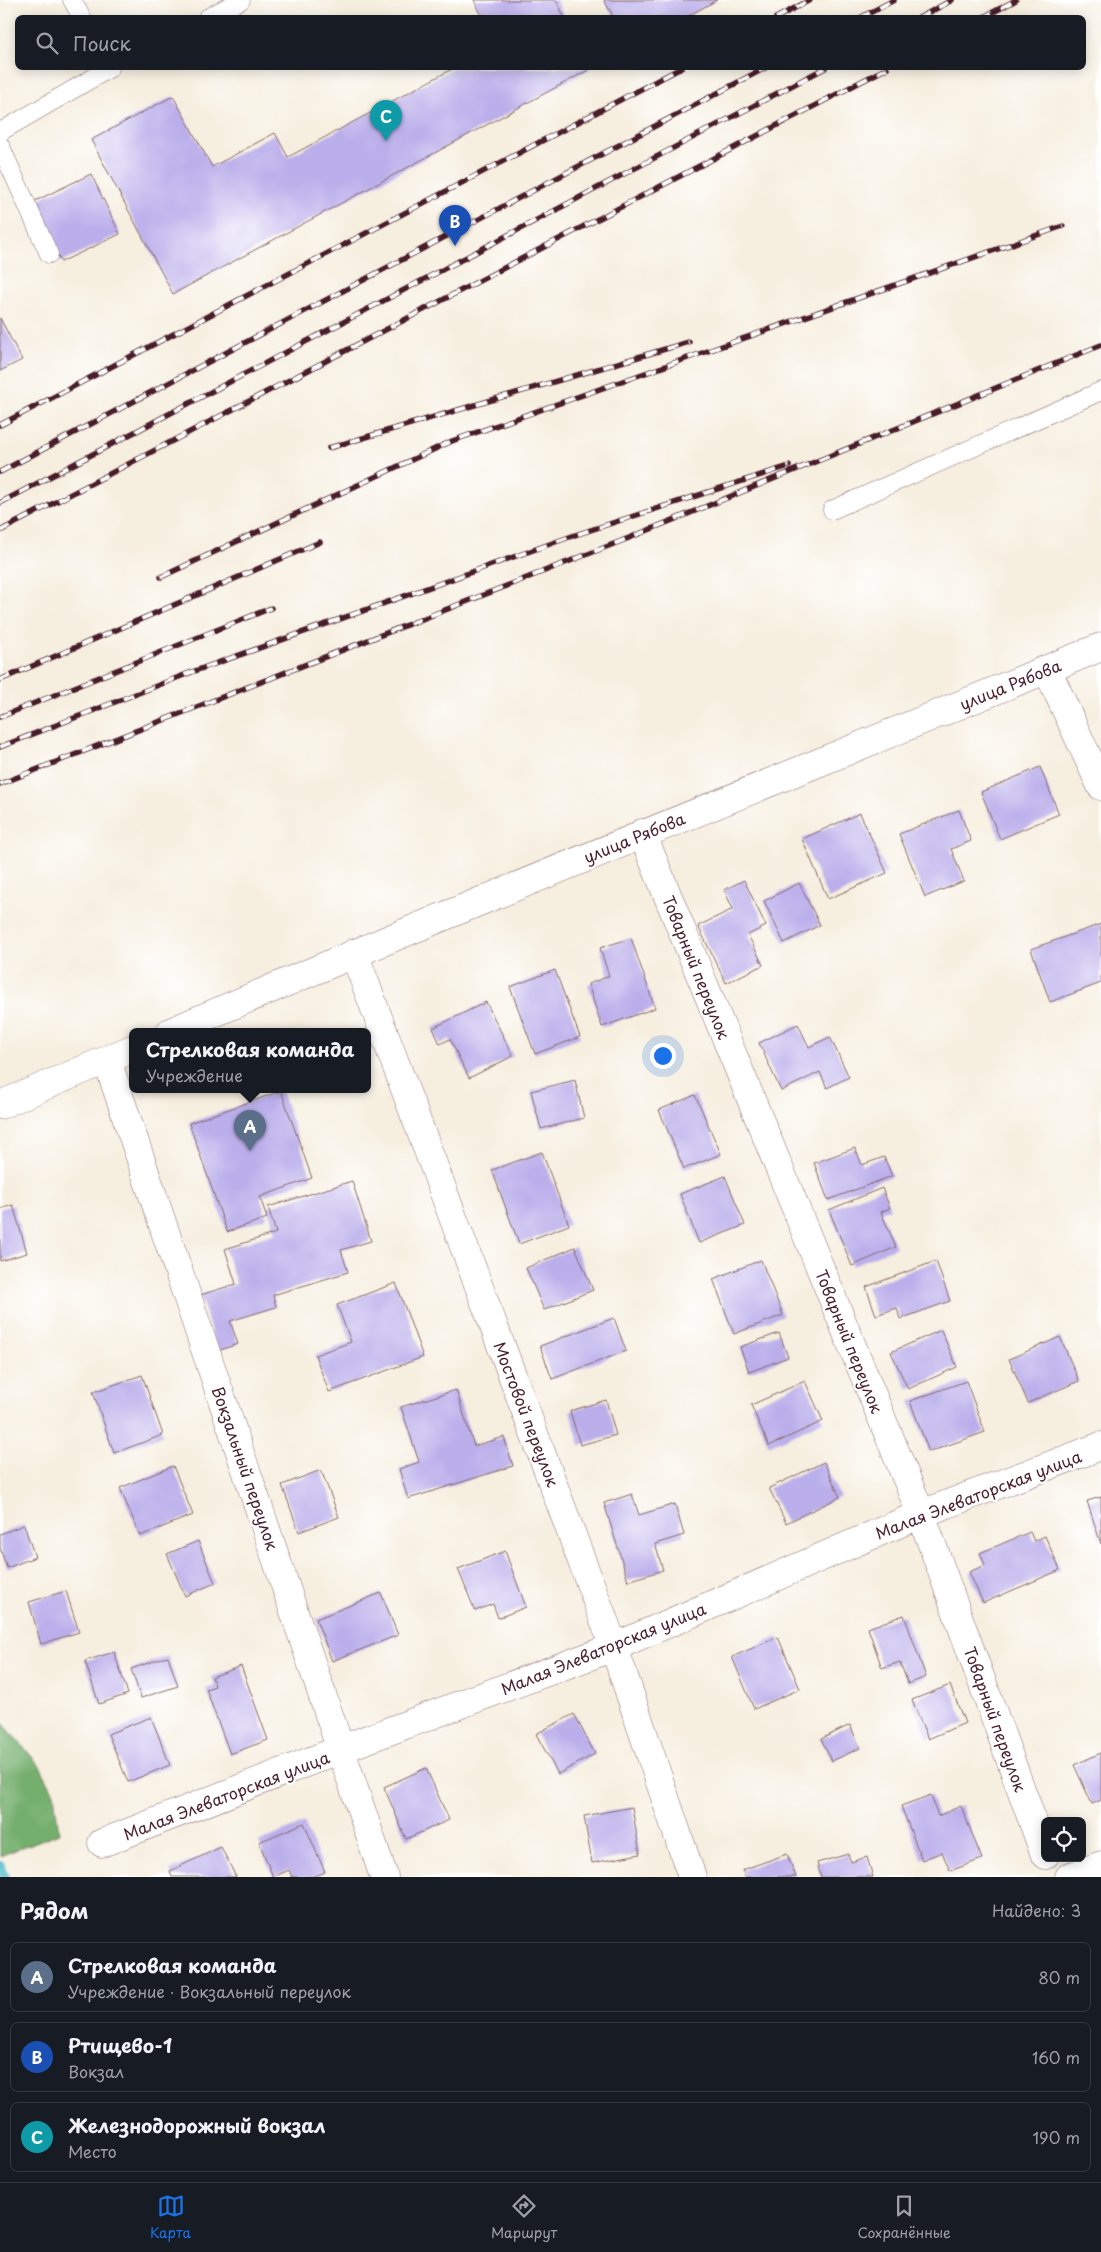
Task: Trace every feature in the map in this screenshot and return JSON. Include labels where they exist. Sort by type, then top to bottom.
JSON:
[{"type":"street","name":"улица Рябова","points":[[179,1028],[642,833],[1101,647]]},
{"type":"street","points":[[1047,669],[1101,786]]},
{"type":"street","name":"Товарный переулок","points":[[642,833],[921,1514],[1041,1846]]},
{"type":"street","name":"Мостовой переулок","points":[[354,953],[614,1647],[692,1877]]},
{"type":"street","points":[[0,1105],[129,1049]]},
{"type":"street","name":"Вокзальный переулок","points":[[107,1060],[384,1877]]},
{"type":"street","name":"Малая Элеваторская улица","points":[[102,1843],[341,1749],[614,1647],[921,1514],[1101,1446]]},
{"type":"street","name":"Товарный переулок","points":[[1047,1862],[1053,1877]]},
{"type":"street","points":[[1069,1877],[1101,1865]]},
{"type":"lane","points":[[72,0],[80,15]]},
{"type":"lane","points":[[213,15],[241,0]]},
{"type":"lane","points":[[0,132],[107,70]]},
{"type":"lane","points":[[0,145],[48,254]]},
{"type":"lane","points":[[832,510],[1101,391]]},
{"type":"green space","points":[[0,1720],[40,1766],[54,1793],[59,1833],[0,1856]]},
{"type":"building","points":[[474,0],[556,0],[564,15],[482,15]]},
{"type":"building","points":[[604,0],[717,0],[690,15],[612,15]]},
{"type":"building","points":[[450,70],[588,70],[173,294],[91,140],[173,96],[212,167],[275,133],[288,157]]},
{"type":"building","points":[[91,174],[120,234],[61,262],[33,202]]},
{"type":"building","points":[[0,318],[22,360],[0,371]]},
{"type":"building","points":[[1040,767],[1059,814],[1000,839],[981,792]]},
{"type":"building","points":[[959,810],[971,841],[951,849],[964,881],[925,897],[899,834]]},
{"type":"building","points":[[860,813],[887,873],[828,899],[802,839]]},
{"type":"building","points":[[744,880],[766,926],[748,935],[763,965],[726,983],[698,926],[733,909],[724,890]]},
{"type":"building","points":[[799,883],[820,925],[784,943],[764,901]]},
{"type":"building","points":[[1101,924],[1101,983],[1050,1002],[1031,949]]},
{"type":"building","points":[[631,938],[655,1008],[602,1027],[588,984],[609,976],[600,948]]},
{"type":"building","points":[[555,970],[580,1037],[535,1054],[510,987]]},
{"type":"building","points":[[486,1002],[513,1056],[469,1078],[450,1039],[440,1044],[433,1028]]},
{"type":"building","points":[[798,1024],[809,1047],[830,1037],[849,1077],[827,1088],[820,1072],[781,1091],[759,1043]]},
{"type":"building","points":[[575,1080],[584,1118],[541,1129],[531,1091]]},
{"type":"building","points":[[275,1093],[282,1093],[312,1178],[260,1197],[267,1218],[227,1232],[189,1123]]},
{"type":"building","points":[[695,1095],[721,1154],[684,1169],[659,1110]]},
{"type":"building","points":[[855,1148],[862,1165],[884,1157],[892,1176],[828,1200],[814,1163]]},
{"type":"building","points":[[542,1152],[569,1225],[519,1244],[492,1170]]},
{"type":"building","points":[[725,1176],[745,1225],[699,1243],[680,1194]]},
{"type":"building","points":[[352,1181],[371,1241],[341,1250],[348,1272],[273,1295],[276,1307],[230,1321],[238,1344],[217,1351],[200,1295],[236,1284],[225,1249],[276,1233],[268,1207]]},
{"type":"building","points":[[882,1188],[890,1208],[881,1212],[896,1247],[852,1266],[829,1210]]},
{"type":"building","points":[[13,1205],[27,1253],[0,1261],[0,1209]]},
{"type":"building","points":[[575,1247],[593,1290],[544,1310],[526,1268]]},
{"type":"building","points":[[761,1260],[783,1315],[734,1334],[713,1279]]},
{"type":"building","points":[[936,1261],[950,1301],[900,1319],[897,1308],[876,1315],[866,1287]]},
{"type":"building","points":[[396,1283],[423,1357],[329,1392],[315,1355],[351,1342],[337,1305]]},
{"type":"building","points":[[614,1318],[626,1351],[552,1379],[540,1346]]},
{"type":"building","points":[[941,1330],[957,1367],[908,1389],[891,1352]]},
{"type":"building","points":[[779,1333],[788,1357],[749,1372],[740,1347]]},
{"type":"building","points":[[1060,1337],[1079,1381],[1028,1403],[1009,1359]]},
{"type":"building","points":[[142,1375],[163,1435],[114,1453],[93,1392]]},
{"type":"building","points":[[805,1381],[823,1421],[769,1446],[751,1405]]},
{"type":"building","points":[[966,1381],[985,1432],[929,1452],[910,1401]]},
{"type":"building","points":[[456,1390],[474,1446],[504,1437],[513,1466],[408,1499],[399,1469],[419,1462],[401,1407]]},
{"type":"building","points":[[606,1400],[616,1435],[580,1445],[570,1411]]},
{"type":"building","points":[[824,1462],[840,1497],[786,1523],[769,1488]]},
{"type":"building","points":[[173,1466],[193,1515],[140,1536],[120,1488]]},
{"type":"building","points":[[321,1470],[339,1517],[299,1532],[282,1485]]},
{"type":"building","points":[[632,1494],[639,1515],[675,1504],[684,1535],[655,1544],[663,1570],[628,1581],[604,1503]]},
{"type":"building","points":[[1101,1497],[1101,1544],[1087,1501]]},
{"type":"building","points":[[24,1525],[35,1557],[7,1568],[0,1548],[0,1534]]},
{"type":"building","points":[[1030,1532],[1034,1541],[1045,1536],[1060,1570],[983,1603],[969,1572],[985,1565],[980,1553]]},
{"type":"building","points":[[198,1541],[215,1583],[185,1596],[167,1554]]},
{"type":"building","points":[[505,1551],[526,1607],[498,1618],[493,1604],[475,1611],[458,1569]]},
{"type":"building","points":[[66,1591],[79,1632],[41,1644],[29,1602]]},
{"type":"building","points":[[381,1593],[398,1635],[332,1661],[316,1619]]},
{"type":"building","points":[[904,1615],[926,1677],[908,1684],[900,1662],[882,1668],[868,1628]]},
{"type":"building","points":[[778,1637],[800,1689],[754,1709],[732,1657]]},
{"type":"building","points":[[114,1652],[128,1694],[99,1704],[85,1661]]},
{"type":"building","points":[[168,1656],[178,1686],[141,1698],[131,1669]]},
{"type":"building","points":[[241,1666],[268,1740],[230,1754],[206,1689],[215,1686],[212,1677]]},
{"type":"building","points":[[950,1685],[965,1723],[928,1739],[912,1700]]},
{"type":"building","points":[[574,1714],[595,1754],[558,1774],[536,1734]]},
{"type":"building","points":[[151,1717],[170,1765],[128,1782],[108,1734]]},
{"type":"building","points":[[850,1725],[860,1748],[832,1761],[821,1739]]},
{"type":"building","points":[[1101,1753],[1101,1800],[1092,1804],[1074,1765]]},
{"type":"building","points":[[426,1768],[449,1820],[406,1839],[384,1787]]},
{"type":"building","points":[[931,1795],[938,1816],[961,1806],[982,1859],[950,1871],[942,1852],[922,1860],[901,1806]]},
{"type":"building","points":[[632,1807],[640,1854],[592,1863],[584,1816]]},
{"type":"building","points":[[304,1823],[325,1872],[313,1877],[292,1877],[289,1870],[273,1877],[259,1842]]},
{"type":"building","points":[[221,1847],[236,1877],[172,1877],[170,1871]]},
{"type":"building","points":[[787,1854],[796,1877],[745,1877],[742,1870]]},
{"type":"building","points":[[848,1854],[851,1862],[867,1857],[873,1877],[821,1877],[817,1863]]},
{"type":"waterway","points":[[0,1865],[5,1877]]},
{"type":"railway","points":[[782,15],[810,0]]},
{"type":"railway","points":[[866,15],[894,0]]},
{"type":"railway","points":[[924,15],[952,0]]},
{"type":"railway","points":[[988,15],[1016,0]]},
{"type":"railway","points":[[0,425],[677,70]]},
{"type":"railway","points":[[0,472],[761,70]]},
{"type":"railway","points":[[0,503],[821,70]]},
{"type":"railway","points":[[0,531],[883,70]]},
{"type":"railway","points":[[161,577],[452,441],[1063,226]]},
{"type":"railway","points":[[329,448],[689,342]]},
{"type":"railway","points":[[0,784],[629,538],[1101,345]]},
{"type":"railway","points":[[0,747],[192,672],[575,535],[789,466]]},
{"type":"railway","points":[[0,680],[320,542]]},
{"type":"railway","points":[[0,717],[271,608]]},
{"type":"place","name":"Железнодорожный вокзал","points":[[386,141]]},
{"type":"place","name":"Ртищево-1","points":[[455,246]]},
{"type":"place","name":"Стрелковая команда","points":[[250,1151]]}]
